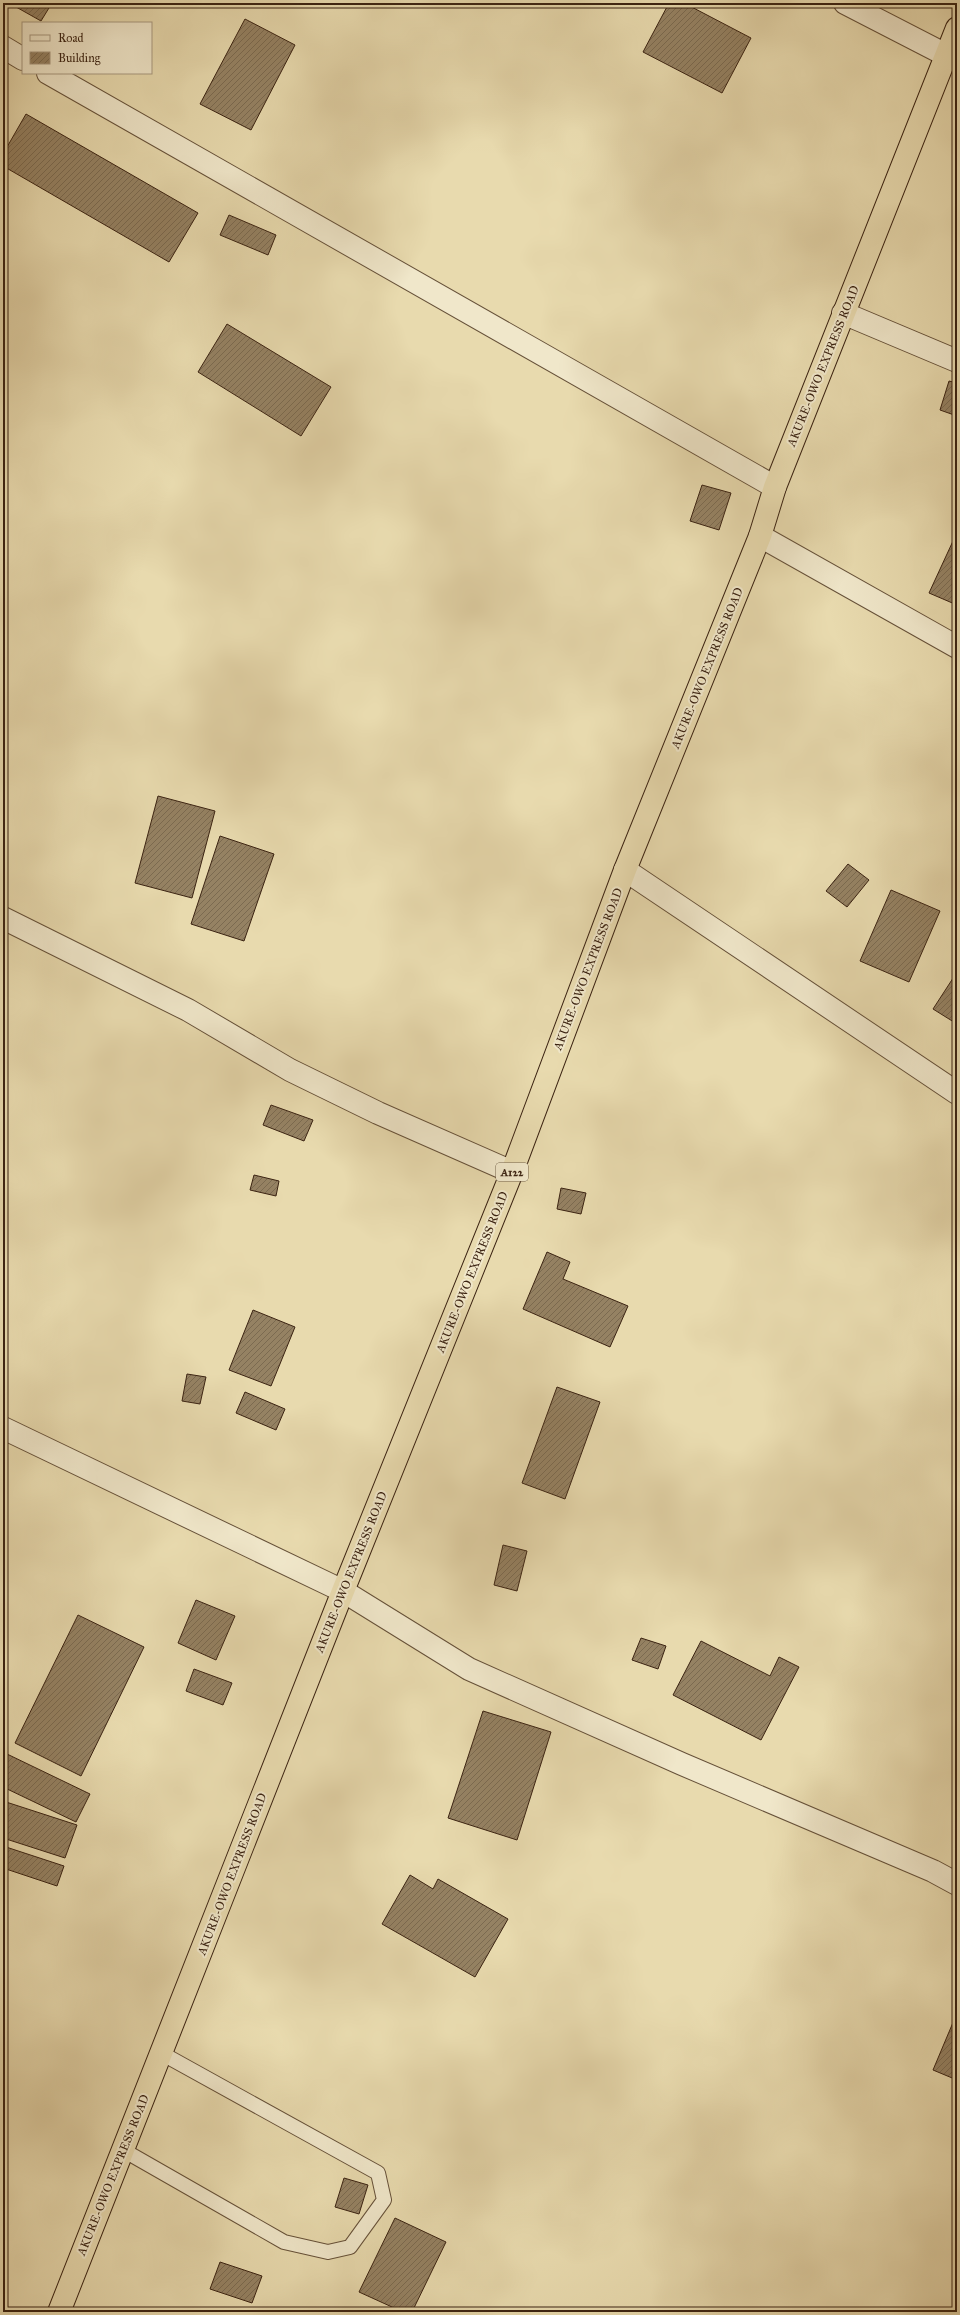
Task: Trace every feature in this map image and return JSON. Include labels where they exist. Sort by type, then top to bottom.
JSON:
[{"type":"highway","name":"AKURE-OWO EXPRESS ROAD","points":[[59,2312],[343,1591],[512,1172],[625,870],[760,536],[775,487],[957,28]]},
{"type":"street","points":[[845,3],[946,55]]},
{"type":"street","points":[[3,47],[22,58]]},
{"type":"street","points":[[50,74],[775,487]]},
{"type":"street","points":[[843,313],[957,361]]},
{"type":"street","points":[[760,536],[957,647]]},
{"type":"street","points":[[625,870],[957,1093]]},
{"type":"street","points":[[3,918],[188,1010],[304,1076],[378,1113],[512,1172]]},
{"type":"street","points":[[3,1428],[343,1591],[469,1669],[689,1767],[933,1871],[957,1884]]},
{"type":"lane","points":[[123,2150],[284,2242],[328,2252],[350,2246],[384,2200],[378,2173],[161,2053]]},
{"type":"building","points":[[9,3],[52,3],[41,21]]},
{"type":"building","points":[[669,3],[684,3],[751,38],[722,93],[643,52]]},
{"type":"building","points":[[245,19],[295,45],[251,130],[200,104]]},
{"type":"building","points":[[26,114],[198,213],[169,262],[3,166],[3,154]]},
{"type":"building","points":[[229,215],[276,235],[268,255],[220,235]]},
{"type":"building","points":[[227,324],[331,387],[301,436],[198,372]]},
{"type":"building","points":[[949,381],[957,383],[957,416],[940,410]]},
{"type":"building","points":[[702,485],[731,493],[719,530],[690,521]]},
{"type":"building","points":[[953,541],[957,543],[957,605],[929,593]]},
{"type":"building","points":[[158,796],[215,811],[192,898],[135,883]]},
{"type":"building","points":[[220,836],[274,854],[244,941],[191,924]]},
{"type":"building","points":[[848,864],[869,880],[847,907],[826,891]]},
{"type":"building","points":[[891,890],[940,911],[909,982],[860,961]]},
{"type":"building","points":[[957,972],[957,1024],[933,1009]]},
{"type":"building","points":[[271,1105],[313,1120],[304,1141],[263,1125]]},
{"type":"building","points":[[254,1175],[279,1181],[276,1196],[250,1190]]},
{"type":"building","points":[[561,1188],[586,1193],[581,1214],[557,1209]]},
{"type":"building","points":[[547,1252],[570,1262],[563,1279],[628,1306],[610,1347],[523,1309]]},
{"type":"building","points":[[253,1310],[295,1327],[271,1386],[229,1370]]},
{"type":"building","points":[[187,1374],[206,1377],[200,1404],[182,1401]]},
{"type":"building","points":[[557,1387],[600,1402],[565,1499],[522,1483]]},
{"type":"building","points":[[245,1392],[285,1409],[276,1430],[236,1413]]},
{"type":"building","points":[[503,1545],[527,1551],[517,1591],[494,1585]]},
{"type":"building","points":[[196,1600],[235,1616],[216,1660],[178,1643]]},
{"type":"building","points":[[78,1615],[144,1647],[81,1776],[15,1743]]},
{"type":"building","points":[[641,1638],[666,1646],[658,1669],[632,1660]]},
{"type":"building","points":[[701,1641],[770,1676],[779,1657],[799,1667],[761,1740],[673,1695]]},
{"type":"building","points":[[194,1669],[232,1683],[223,1705],[186,1691]]},
{"type":"building","points":[[483,1711],[551,1732],[517,1840],[448,1818]]},
{"type":"building","points":[[7,1754],[90,1794],[76,1822],[3,1787],[3,1762]]},
{"type":"building","points":[[3,1801],[77,1825],[65,1858],[3,1838]]},
{"type":"building","points":[[3,1846],[64,1866],[57,1886],[3,1868]]},
{"type":"building","points":[[410,1875],[433,1889],[438,1879],[508,1919],[475,1977],[382,1924]]},
{"type":"building","points":[[957,2013],[957,2080],[933,2070]]},
{"type":"building","points":[[344,2178],[368,2185],[359,2214],[335,2207]]},
{"type":"building","points":[[395,2218],[446,2242],[412,2312],[403,2312],[359,2292]]},
{"type":"building","points":[[220,2262],[262,2276],[252,2303],[210,2289]]}]
